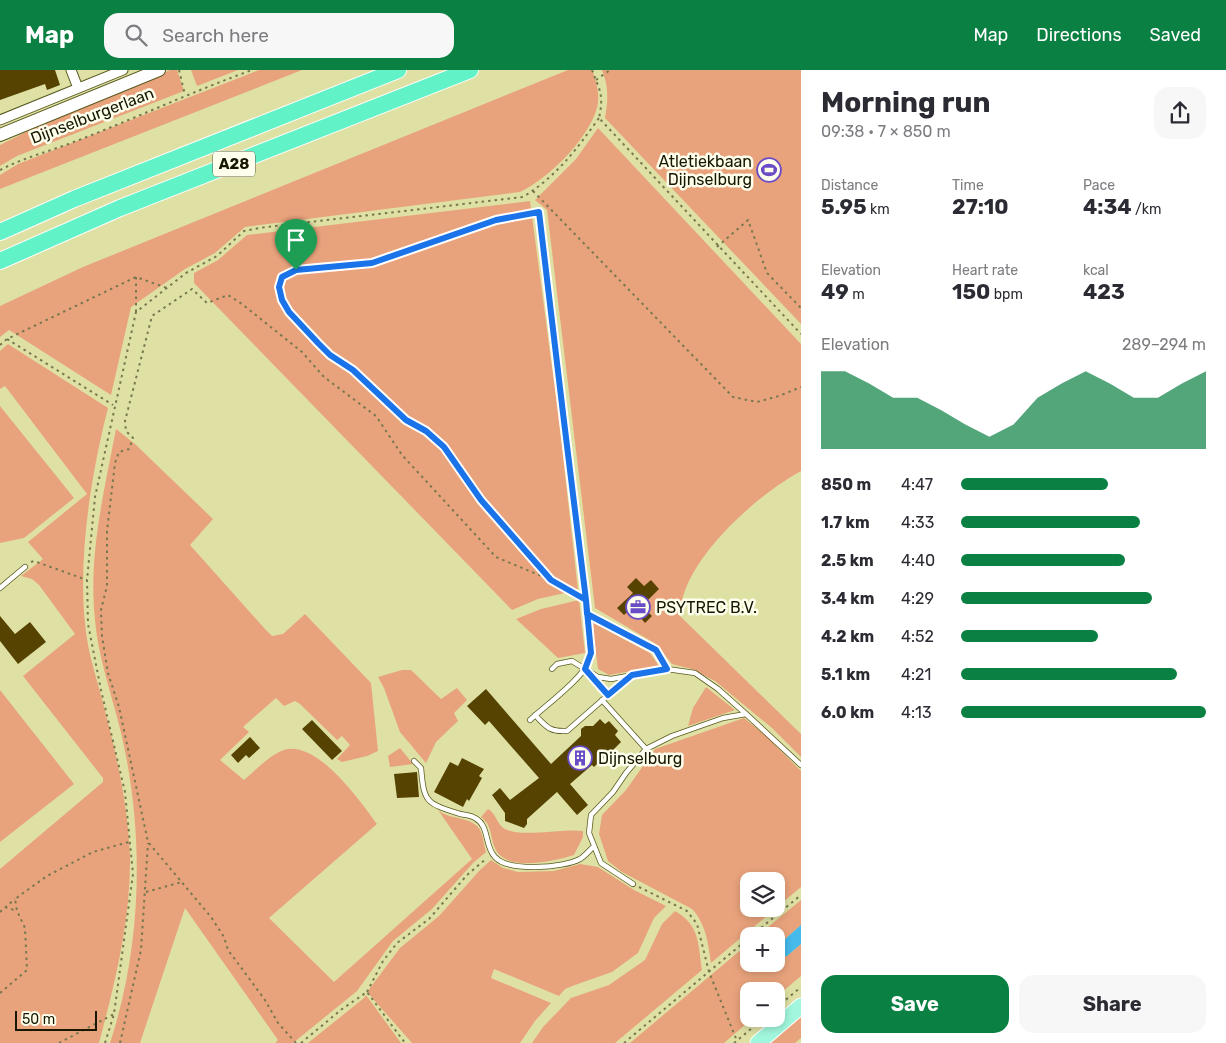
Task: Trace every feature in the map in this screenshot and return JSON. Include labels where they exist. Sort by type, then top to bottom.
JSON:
[{"type":"highway","name":"A28","points":[[0,232],[74,199],[398,70]]},
{"type":"highway","name":"A28","points":[[0,261],[120,208],[470,70]]},
{"type":"main road","name":"Dijnselburgerlaan","points":[[0,135],[159,70]]},
{"type":"main road","points":[[758,1043],[801,1006]]},
{"type":"street","points":[[71,70],[78,88]]},
{"type":"street","name":"Dijnselburgerlaan","points":[[0,120],[123,70]]},
{"type":"lane","points":[[0,588],[25,567]]},
{"type":"lane","points":[[587,612],[656,650],[667,669]]},
{"type":"lane","points":[[530,720],[585,669],[591,653],[587,612]]},
{"type":"lane","points":[[552,669],[558,664],[572,661],[598,677],[611,679],[667,669],[695,673],[718,689],[801,765]]},
{"type":"lane","points":[[585,669],[608,695]]},
{"type":"lane","points":[[535,716],[554,732],[566,731],[632,675]]},
{"type":"lane","points":[[602,700],[646,749]]},
{"type":"lane","points":[[633,884],[601,863],[589,834],[591,815],[613,792],[646,749],[672,736],[723,718],[746,714]]},
{"type":"lane","points":[[414,761],[421,768],[423,792],[426,799],[443,808],[475,818],[486,832],[489,850],[496,859],[524,867],[552,866],[580,859],[594,846]]},
{"type":"path","points":[[179,70],[185,95]]},
{"type":"path","name":"Dijnselburgerlaan","points":[[0,170],[19,160],[70,144],[185,95],[252,70]]},
{"type":"path","points":[[136,312],[168,289],[186,273],[217,256],[244,231],[523,197],[544,184],[573,154],[598,118],[602,101],[592,70]]},
{"type":"path","points":[[596,80],[610,70]]},
{"type":"path","points":[[598,118],[717,247],[801,334]]},
{"type":"path","points":[[533,190],[733,397],[757,402],[801,387]]},
{"type":"path","points":[[551,580],[481,500],[444,447],[426,431],[406,420],[353,370],[330,355],[289,312],[282,300],[279,287],[282,277],[296,270],[372,263],[496,220],[539,212],[587,612]]},
{"type":"path","points":[[717,247],[748,220],[767,273],[801,308]]},
{"type":"path","points":[[0,345],[7,339],[136,277],[168,289]]},
{"type":"path","points":[[105,1043],[114,1014],[133,874],[125,792],[100,690],[88,624],[87,580],[95,497],[136,312],[136,277]]},
{"type":"path","points":[[120,1043],[142,950],[148,842],[120,707],[108,673],[102,636],[101,610],[107,586],[107,530],[115,463],[119,452],[129,449],[133,438],[126,431],[125,421],[152,316],[192,289],[207,303],[228,295],[302,352],[324,378],[376,416],[402,455],[496,557],[551,580],[586,600]]},
{"type":"path","points":[[7,339],[114,405]]},
{"type":"path","points":[[25,567],[34,561],[87,580]]},
{"type":"path","points":[[0,912],[47,876],[93,852],[130,842]]},
{"type":"path","points":[[148,842],[211,916],[224,937],[228,950],[265,1000],[278,1023],[296,1043]]},
{"type":"path","points":[[301,1043],[342,1009],[367,992],[383,961],[397,943],[429,919],[467,875],[492,854]]},
{"type":"path","points":[[146,892],[182,882]]},
{"type":"path","points":[[633,884],[686,911],[696,924],[709,972],[737,1040]]},
{"type":"path","points":[[762,927],[801,895]]},
{"type":"path","points":[[15,899],[17,911],[25,928],[27,970]]},
{"type":"path","points":[[5,907],[17,911]]},
{"type":"path","points":[[624,1043],[740,946]]},
{"type":"path","points":[[0,993],[27,970],[31,969]]},
{"type":"path","points":[[785,1000],[801,987]]},
{"type":"path","points":[[367,992],[405,1043]]},
{"type":"path","points":[[59,1043],[114,1014]]},
{"type":"path","points":[[734,1043],[753,1027]]},
{"type":"shaded area","points":[[170,70],[177,70],[184,91],[17,156],[0,166],[0,145],[44,123]]},
{"type":"shaded area","points":[[191,70],[238,70],[197,86]]},
{"type":"shaded area","points":[[259,70],[302,70],[0,189],[0,175],[18,164]]},
{"type":"shaded area","points":[[568,70],[592,70],[598,90],[596,111],[584,134],[565,158],[531,186],[520,192],[245,227],[215,253],[185,269],[131,307],[111,395],[9,330],[0,337],[0,306],[83,267]]},
{"type":"shaded area","points":[[602,70],[801,70],[801,324],[605,118],[607,94]]},
{"type":"shaded area","points":[[598,128],[801,344],[801,471],[764,496],[724,532],[693,574],[683,595],[680,616],[801,734],[801,757],[772,728],[715,681],[692,669],[672,664],[656,644],[595,608],[547,210],[535,200],[576,159]]},
{"type":"shaded area","points":[[530,201],[559,420],[578,590],[538,599],[512,610],[194,283],[194,273],[218,260],[247,235]]},
{"type":"shaded area","points":[[8,344],[108,408],[95,464],[86,526],[83,587],[84,617],[88,645],[109,725],[121,781],[129,837],[130,880],[121,951],[99,1043],[0,1043],[0,869],[103,782],[103,778],[23,676],[75,634],[39,585],[32,579],[21,576],[43,559],[28,542],[87,494],[5,386],[0,389],[0,351]]},
{"type":"shaded area","points":[[0,406],[74,498],[24,538],[0,543]]},
{"type":"shaded area","points":[[116,429],[135,444],[213,519],[190,545],[272,636],[283,634],[305,614],[371,683],[378,751],[367,756],[342,762],[337,759],[350,745],[342,736],[337,740],[295,701],[284,706],[276,698],[243,727],[249,732],[220,760],[244,780],[276,754],[288,749],[301,750],[326,765],[338,776],[377,824],[269,918],[334,982],[472,859],[438,810],[475,824],[482,836],[486,852],[473,863],[432,909],[393,941],[357,991],[293,1043],[275,1043],[278,1040],[185,908],[140,1043],[110,1043],[128,973],[133,937],[137,864],[132,792],[126,756],[100,654],[93,596],[98,524]]},
{"type":"shaded area","points":[[579,600],[585,653],[558,658],[516,619],[541,609]]},
{"type":"shaded area","points":[[592,622],[650,653],[659,666],[609,675],[598,669]]},
{"type":"shaded area","points":[[402,670],[411,670],[441,699],[457,688],[467,700],[454,713],[458,721],[436,742],[426,763],[400,732],[378,677]]},
{"type":"shaded area","points":[[706,687],[735,710],[688,726],[693,708]]},
{"type":"shaded area","points":[[0,690],[74,784],[0,842]]},
{"type":"shaded area","points":[[744,718],[765,735],[801,771],[801,887],[785,900],[785,872],[740,872],[740,917],[766,917],[754,927],[740,927],[740,939],[711,963],[703,927],[692,909],[622,872],[608,861],[599,834],[602,815],[626,790],[655,749]]},
{"type":"shaded area","points":[[400,748],[413,764],[390,767],[388,756]]},
{"type":"shaded area","points":[[488,809],[502,827],[512,832],[532,833],[574,830],[583,831],[583,837],[574,855],[543,862],[519,863],[500,856],[495,848],[489,827],[481,817]]},
{"type":"shaded area","points":[[491,860],[503,868],[518,872],[554,871],[580,864],[598,867],[634,890],[666,906],[654,918],[638,953],[612,972],[565,989],[559,996],[494,969],[491,978],[551,1003],[535,1021],[520,1043],[412,1043],[367,992],[400,948],[439,916]]},
{"type":"shaded area","points":[[801,900],[801,925],[785,939],[785,927],[768,927],[780,917],[785,917],[785,913]]},
{"type":"shaded area","points":[[675,911],[689,922],[693,929],[698,944],[702,970],[615,1043],[532,1043],[543,1027],[571,998],[609,985],[645,960],[662,924]]},
{"type":"shaded area","points":[[801,944],[801,976],[785,989],[785,982],[740,982],[740,1027],[743,1027],[724,1043],[630,1043],[740,951],[740,972],[785,972],[785,956]]},
{"type":"shaded area","points":[[366,995],[401,1043],[308,1043],[364,998]]},
{"type":"shaded area","points":[[801,1014],[801,1038],[795,1043],[767,1043]]},
{"type":"water","points":[[801,925],[801,944],[785,956],[785,939]]},
{"type":"building","points":[[0,70],[55,70],[60,85],[47,90],[45,84],[0,100]]},
{"type":"building","points":[[636,578],[644,586],[651,580],[659,589],[642,606],[652,616],[645,623],[632,608],[624,615],[617,608],[633,593],[627,587]]},
{"type":"building","points":[[0,616],[15,634],[30,622],[46,642],[18,664],[0,641]]},
{"type":"building","name":"Dijnselburg","points":[[486,689],[551,764],[581,736],[581,729],[585,726],[593,726],[600,719],[605,724],[609,721],[618,731],[615,735],[621,742],[612,751],[612,755],[608,759],[603,758],[594,767],[592,765],[570,784],[588,805],[577,815],[557,792],[527,819],[527,824],[524,828],[505,821],[505,813],[492,795],[500,788],[510,800],[539,778],[489,721],[485,725],[467,706]]},
{"type":"building","points":[[312,720],[342,751],[332,760],[302,729]]},
{"type":"building","points":[[250,737],[260,748],[249,758],[246,755],[238,763],[231,755]]},
{"type":"building","points":[[462,758],[484,769],[479,776],[482,778],[469,801],[467,799],[463,807],[434,792],[450,762],[458,766]]},
{"type":"building","points":[[417,772],[419,797],[397,798],[394,774]]},
{"type":"place","name":"Atletiekbaan Dijnselburg","points":[[769,170]]},
{"type":"place","name":"PSYTREC B.V.","points":[[638,607]]},
{"type":"place","name":"Dijnselburg","points":[[580,758]]},
{"type":"route","points":[[296,270],[282,277],[279,287],[282,300],[289,312],[330,355],[353,370],[413,426],[426,431],[444,447],[481,500],[551,580],[586,600],[591,653],[585,669],[608,695],[632,675],[667,669],[656,650],[587,614],[586,600],[539,212],[496,220],[372,263],[296,270]]}]
